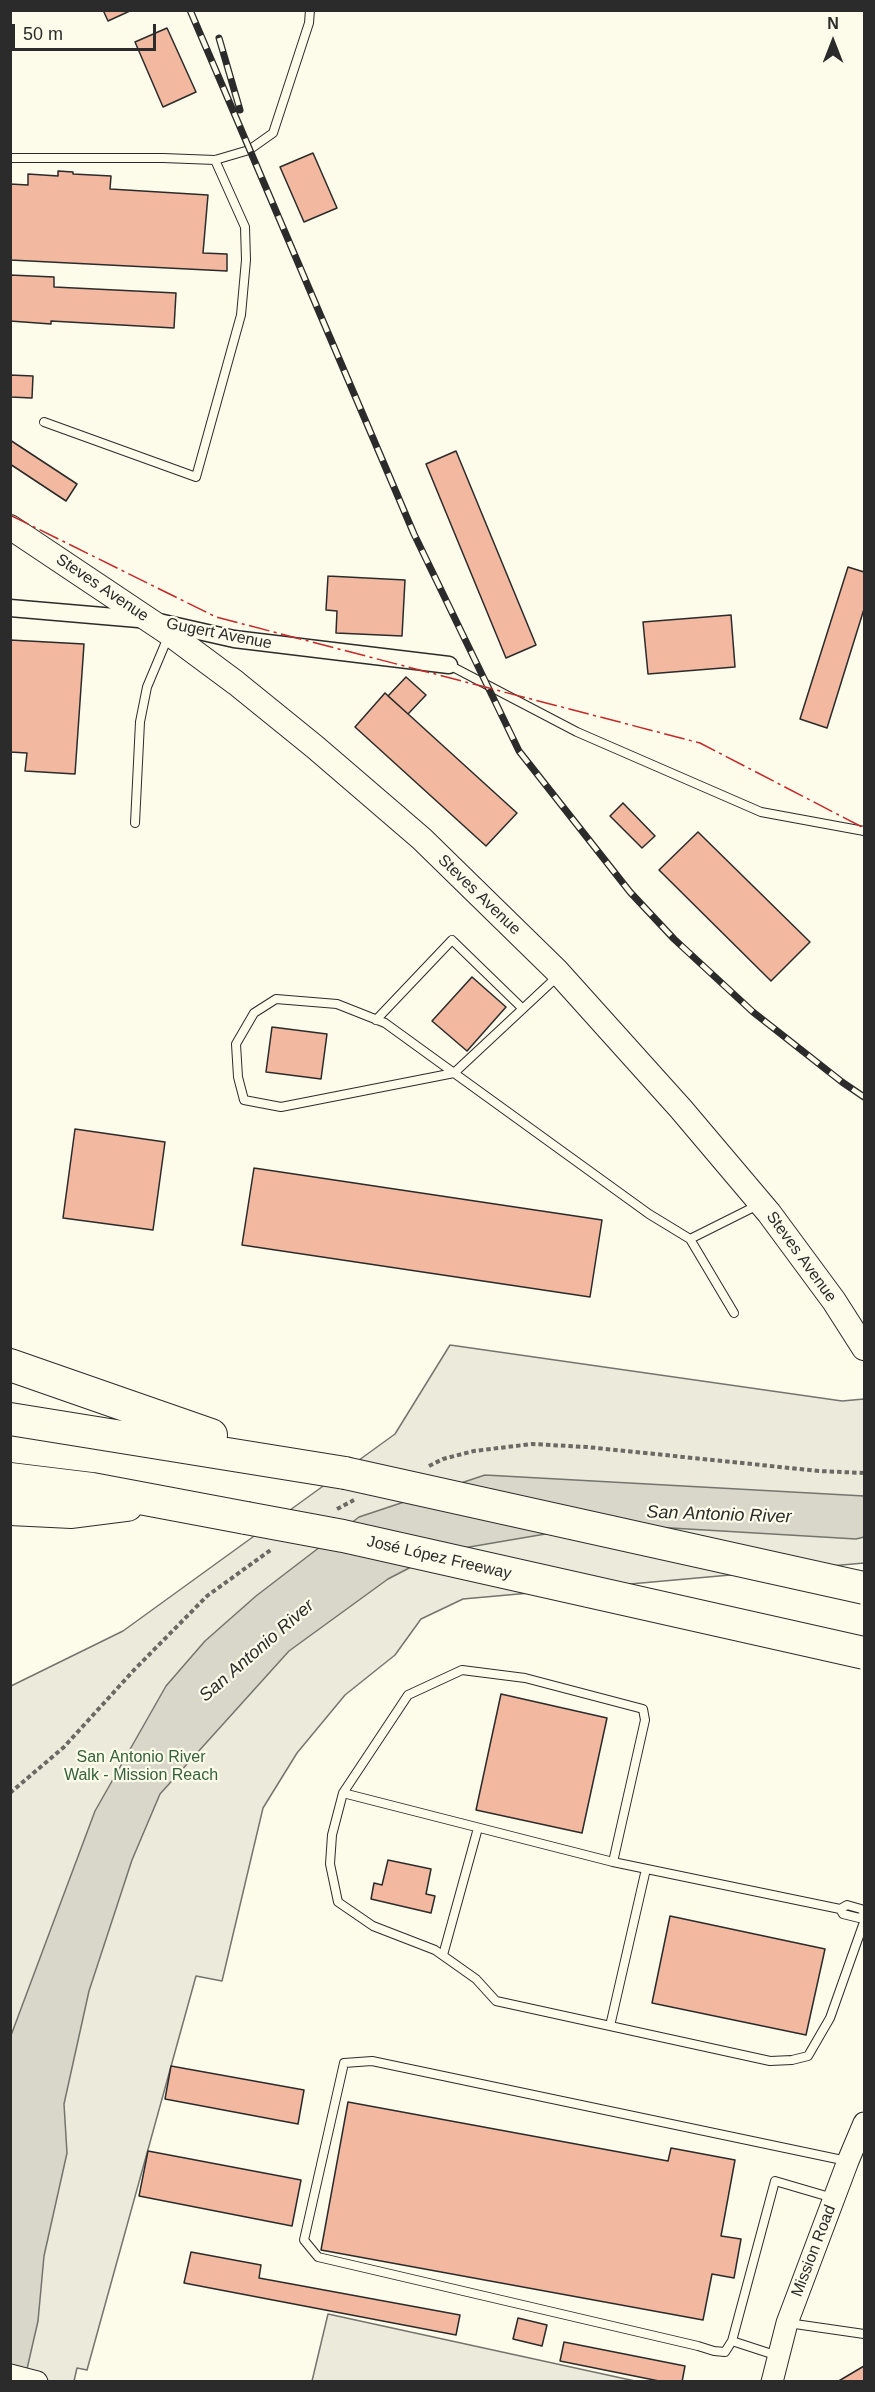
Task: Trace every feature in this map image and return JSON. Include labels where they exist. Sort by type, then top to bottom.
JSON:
[{"type":"highway","points":[[10,1365],[297,1464]]},
{"type":"highway","points":[[10,1419],[345,1473],[864,1588]]},
{"type":"highway","name":"José López Freeway","points":[[10,1479],[92,1489],[343,1536],[864,1653]]},
{"type":"highway","points":[[10,1509],[72,1512],[157,1501]]},
{"type":"main road","name":"Steves Avenue","points":[[10,526],[150,620],[236,683],[422,839],[560,975],[681,1109],[761,1203],[834,1301],[864,1348]]},
{"type":"street","name":"Gugert Avenue","points":[[10,608],[150,620],[234,639],[449,666]]},
{"type":"street","name":"Mission Road","points":[[772,2382],[787,2323],[864,2123]]},
{"type":"street","points":[[10,2375],[38,2382]]},
{"type":"lane","points":[[10,158],[215,160],[249,150],[273,133],[309,23],[310,10]]},
{"type":"lane","points":[[44,422],[196,477],[241,315],[246,260],[245,227],[215,160]]},
{"type":"lane","points":[[135,823],[140,722],[147,687],[170,634]]},
{"type":"lane","points":[[449,666],[576,732],[761,812],[864,831]]},
{"type":"lane","points":[[376,1020],[452,939],[522,1008]]},
{"type":"lane","points":[[560,975],[454,1073],[281,1107],[244,1100],[238,1077],[236,1044],[254,1013],[276,999],[337,1004],[385,1023],[454,1073],[649,1214],[690,1239],[734,1313]]},
{"type":"lane","points":[[690,1239],[761,1203]]},
{"type":"lane","points":[[613,1862],[645,1720],[643,1709],[525,1677],[462,1671],[408,1695],[343,1794],[332,1835],[330,1864],[338,1902],[373,1926],[443,1955],[476,1979],[496,2001],[770,2061],[808,2056],[830,2018],[864,1922]]},
{"type":"lane","points":[[343,1794],[613,1862],[840,1909],[843,1914],[859,1918],[864,1913]]},
{"type":"lane","points":[[443,1955],[478,1828]]},
{"type":"lane","points":[[610,2026],[646,1869]]},
{"type":"lane","points":[[834,2198],[775,2181],[732,2341],[725,2352],[318,2257],[304,2240],[344,2063],[372,2061],[848,2161]]},
{"type":"lane","points":[[787,2323],[864,2334]]},
{"type":"lane","points":[[732,2341],[778,2356]]},
{"type":"green space","name":"San Antonio River Walk - Mission Reach","points":[[450,1345],[842,1401],[864,1399],[864,1563],[463,1599],[421,1619],[395,1655],[345,1695],[297,1753],[263,1808],[222,1981],[196,1976],[87,2370],[77,2368],[74,2381],[11,2382],[11,1686],[123,1631],[395,1434]]},
{"type":"shaded area","points":[[328,2314],[635,2381],[312,2381]]},
{"type":"water","name":"San Antonio River","points":[[485,1475],[864,1496],[864,1537],[856,1539],[604,1524],[440,1552],[388,1579],[289,1651],[160,1794],[132,1860],[89,1991],[64,2104],[67,2153],[44,2256],[38,2321],[24,2382],[10,2381],[10,2038],[95,1811],[166,1686],[205,1641],[256,1596],[359,1517]]},
{"type":"building","points":[[103,10],[132,10],[108,21]]},
{"type":"building","points":[[167,28],[196,92],[163,107],[135,42]]},
{"type":"building","points":[[313,153],[337,208],[304,222],[280,167]]},
{"type":"building","points":[[58,171],[111,176],[110,189],[208,195],[203,253],[227,254],[227,271],[10,260],[10,184],[28,185],[28,174],[58,176]]},
{"type":"building","points":[[10,275],[54,277],[54,287],[176,293],[174,328],[10,321]]},
{"type":"building","points":[[10,375],[33,376],[32,398],[10,397]]},
{"type":"building","points":[[10,440],[77,484],[66,501],[10,464]]},
{"type":"building","points":[[456,451],[536,645],[506,658],[426,464]]},
{"type":"building","points":[[848,567],[864,572],[864,609],[827,728],[800,719]]},
{"type":"building","points":[[328,576],[405,580],[402,636],[336,633],[337,611],[326,610]]},
{"type":"building","points":[[731,615],[735,667],[648,674],[643,622]]},
{"type":"building","points":[[10,640],[84,644],[75,774],[25,771],[27,753],[10,752]]},
{"type":"building","points":[[406,677],[426,695],[408,714],[388,696]]},
{"type":"building","points":[[385,693],[517,813],[486,846],[355,727]]},
{"type":"building","points":[[623,803],[655,836],[642,848],[610,816]]},
{"type":"building","points":[[698,832],[810,942],[771,981],[659,870]]},
{"type":"building","points":[[472,977],[506,1007],[467,1051],[432,1021]]},
{"type":"building","points":[[272,1027],[327,1034],[321,1079],[266,1072]]},
{"type":"building","points":[[75,1129],[165,1142],[153,1230],[63,1218]]},
{"type":"building","points":[[254,1168],[602,1220],[590,1297],[242,1245]]},
{"type":"building","points":[[501,1694],[607,1718],[582,1833],[476,1810]]},
{"type":"building","points":[[388,1860],[431,1869],[426,1894],[435,1896],[431,1913],[371,1899],[374,1883],[382,1885]]},
{"type":"building","points":[[670,1916],[825,1949],[806,2035],[652,2003]]},
{"type":"building","points":[[171,2066],[304,2090],[298,2124],[165,2099]]},
{"type":"building","points":[[348,2102],[668,2161],[671,2148],[735,2160],[721,2236],[741,2239],[734,2278],[712,2274],[703,2320],[321,2250]]},
{"type":"building","points":[[148,2151],[301,2180],[292,2226],[139,2196]]},
{"type":"building","points":[[191,2252],[261,2265],[259,2278],[460,2315],[456,2335],[184,2283]]},
{"type":"building","points":[[518,2318],[547,2325],[542,2346],[513,2339]]},
{"type":"building","points":[[564,2342],[685,2366],[682,2382],[664,2382],[560,2361]]},
{"type":"building","points":[[864,2366],[864,2382],[837,2382]]},
{"type":"railway","points":[[190,10],[414,534],[519,751],[630,892],[674,939],[753,1012],[864,1097]]},
{"type":"railway","points":[[219,38],[240,110]]},
{"type":"power","points":[[10,515],[216,617],[700,743],[864,828]]}]
